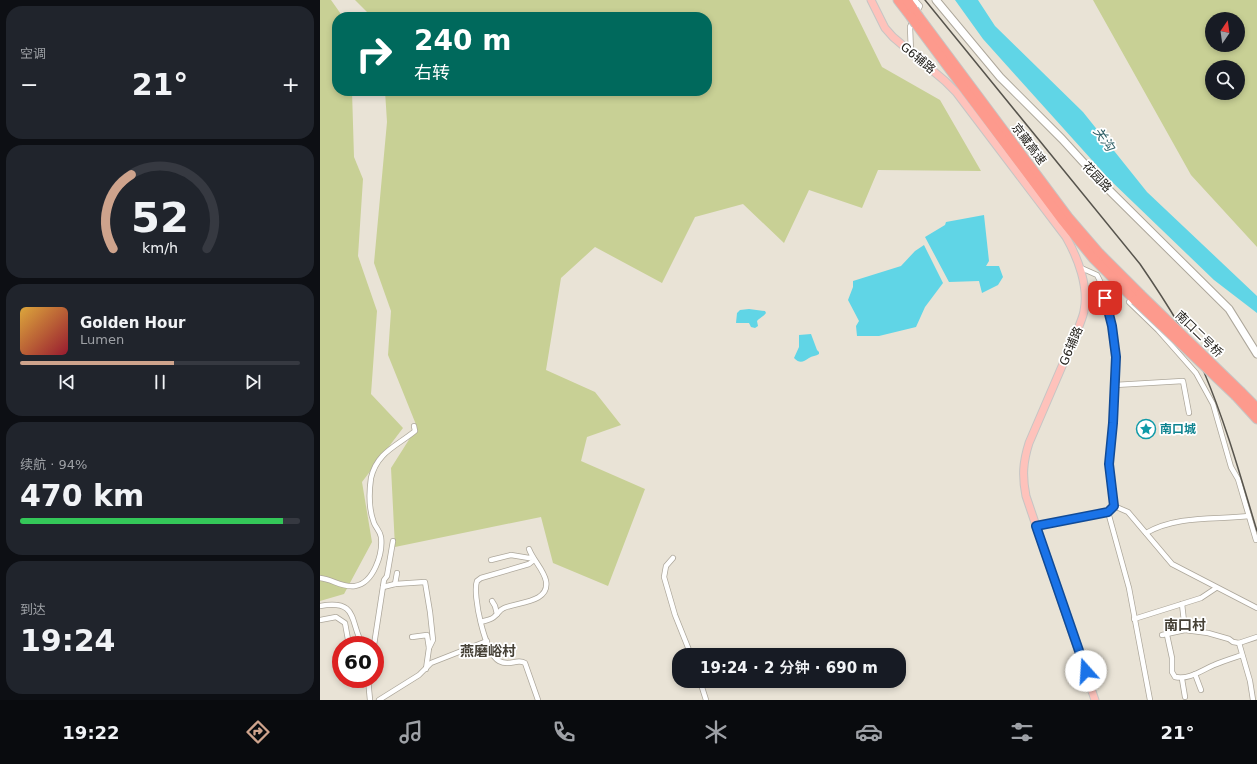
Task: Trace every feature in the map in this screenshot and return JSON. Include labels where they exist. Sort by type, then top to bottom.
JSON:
[{"type":"highway","points":[[898,0],[915,16]]},
{"type":"highway","points":[[907,0],[915,16]]},
{"type":"highway","name":"南口二号桥","points":[[915,16],[1063,221],[1093,258],[1134,299],[1238,394]]},
{"type":"highway","points":[[1238,394],[1257,408]]},
{"type":"highway","points":[[1238,394],[1257,419]]},
{"type":"main road","name":"G6辅路","points":[[871,0],[885,28],[911,53],[945,81],[965,103],[1073,248],[1079,267],[1084,292],[1084,311],[1078,329],[1029,442],[1023,465],[1023,484],[1095,700]]},
{"type":"street","points":[[911,53],[910,27],[920,6],[915,0]]},
{"type":"street","name":"花园路","points":[[936,0],[1000,78],[1062,139],[1104,185],[1229,309],[1257,354]]},
{"type":"street","points":[[1079,267],[1097,275],[1102,283],[1112,326],[1116,357],[1109,464],[1114,506]]},
{"type":"street","points":[[1134,299],[1158,330],[1196,374],[1213,404],[1231,467],[1238,479],[1256,540]]},
{"type":"street","points":[[1115,385],[1183,381],[1189,413]]},
{"type":"street","points":[[320,578],[351,587],[360,585],[370,579],[376,567],[381,540],[381,534],[375,525],[370,508],[371,479],[382,455],[388,449],[405,440],[415,431],[414,426]]},
{"type":"street","points":[[1036,526],[1108,512],[1114,506]]},
{"type":"street","points":[[1114,506],[1128,512],[1172,564],[1257,608]]},
{"type":"street","points":[[1108,512],[1129,588],[1150,700]]},
{"type":"street","points":[[1146,533],[1169,525],[1196,519],[1249,516]]},
{"type":"street","points":[[375,636],[383,587],[393,542]]},
{"type":"street","points":[[481,622],[494,618],[499,611],[505,608],[535,599],[545,591],[547,587],[546,579],[529,549]]},
{"type":"street","points":[[492,560],[511,555],[533,558]]},
{"type":"street","points":[[533,558],[529,564],[477,581],[476,598],[481,622],[491,653],[497,660],[509,664],[518,661],[525,663],[538,700]]},
{"type":"street","points":[[673,558],[666,566],[664,577],[673,608],[689,648]]},
{"type":"street","points":[[395,584],[397,573]]},
{"type":"street","points":[[383,587],[395,584],[425,582],[432,623],[433,640],[429,648]]},
{"type":"street","points":[[1134,619],[1201,598],[1216,588]]},
{"type":"street","points":[[492,602],[495,606],[497,615]]},
{"type":"street","points":[[320,606],[330,604],[350,611],[360,636]]},
{"type":"street","points":[[1182,604],[1185,630]]},
{"type":"street","points":[[320,620],[336,617],[345,623],[347,636]]},
{"type":"street","points":[[1242,655],[1182,679],[1175,677],[1172,672],[1172,658],[1165,635],[1185,630],[1208,633],[1239,643],[1257,637]]},
{"type":"street","points":[[412,637],[427,635],[429,648],[426,669]]},
{"type":"street","points":[[379,700],[419,675],[431,663],[487,641]]},
{"type":"street","points":[[1239,643],[1250,681],[1253,700]]},
{"type":"street","points":[[1195,674],[1201,690]]},
{"type":"street","points":[[1182,679],[1185,697]]},
{"type":"street","points":[[369,688],[370,700]]},
{"type":"street","points":[[702,688],[706,700]]},
{"type":"green space","points":[[320,0],[331,0],[339,12],[332,12],[332,96],[352,96],[354,157],[363,179],[358,256],[377,311],[371,394],[403,428],[362,482],[372,542],[344,594],[320,601]]},
{"type":"green space","points":[[355,0],[849,0],[882,67],[940,100],[981,171],[878,170],[862,208],[809,190],[784,243],[743,204],[695,217],[662,283],[595,247],[561,278],[546,370],[595,392],[621,425],[587,437],[581,461],[645,489],[608,586],[553,563],[541,517],[395,547],[391,468],[417,427],[388,355],[391,311],[374,263],[387,122],[385,96],[712,96],[712,12],[367,12]]},
{"type":"green space","points":[[1093,0],[1257,0],[1257,247],[1191,175]]},
{"type":"water","name":"关沟","points":[[955,0],[978,0],[995,26],[1083,112],[1147,192],[1257,296],[1257,313],[1214,280],[1109,179],[983,39]]},
{"type":"water","points":[[984,215],[989,261],[986,266],[999,266],[1003,277],[998,285],[982,293],[979,281],[949,282],[925,237],[945,225],[946,222]]},
{"type":"water","points":[[924,245],[943,283],[925,307],[916,327],[879,336],[857,336],[856,326],[859,321],[848,300],[853,287],[853,281],[901,266],[915,251]]},
{"type":"water","points":[[749,309],[765,311],[766,313],[757,321],[758,326],[755,328],[751,327],[749,323],[736,323],[737,313],[740,310]]},
{"type":"water","points":[[811,334],[819,354],[800,362],[794,358],[799,347],[799,335]]},
{"type":"railway","points":[[925,0],[1140,264],[1183,330],[1204,372],[1219,411],[1233,451],[1257,531]]},
{"type":"place","name":"南口城","points":[[1146,429]]},
{"type":"district","name":"南口村","points":[[1185,625]]},
{"type":"district","name":"燕磨峪村","points":[[488,651]]},
{"type":"route","points":[[1086,671],[1036,526],[1108,512],[1114,506],[1109,464],[1113,423],[1116,357],[1112,326],[1105,298]]}]
